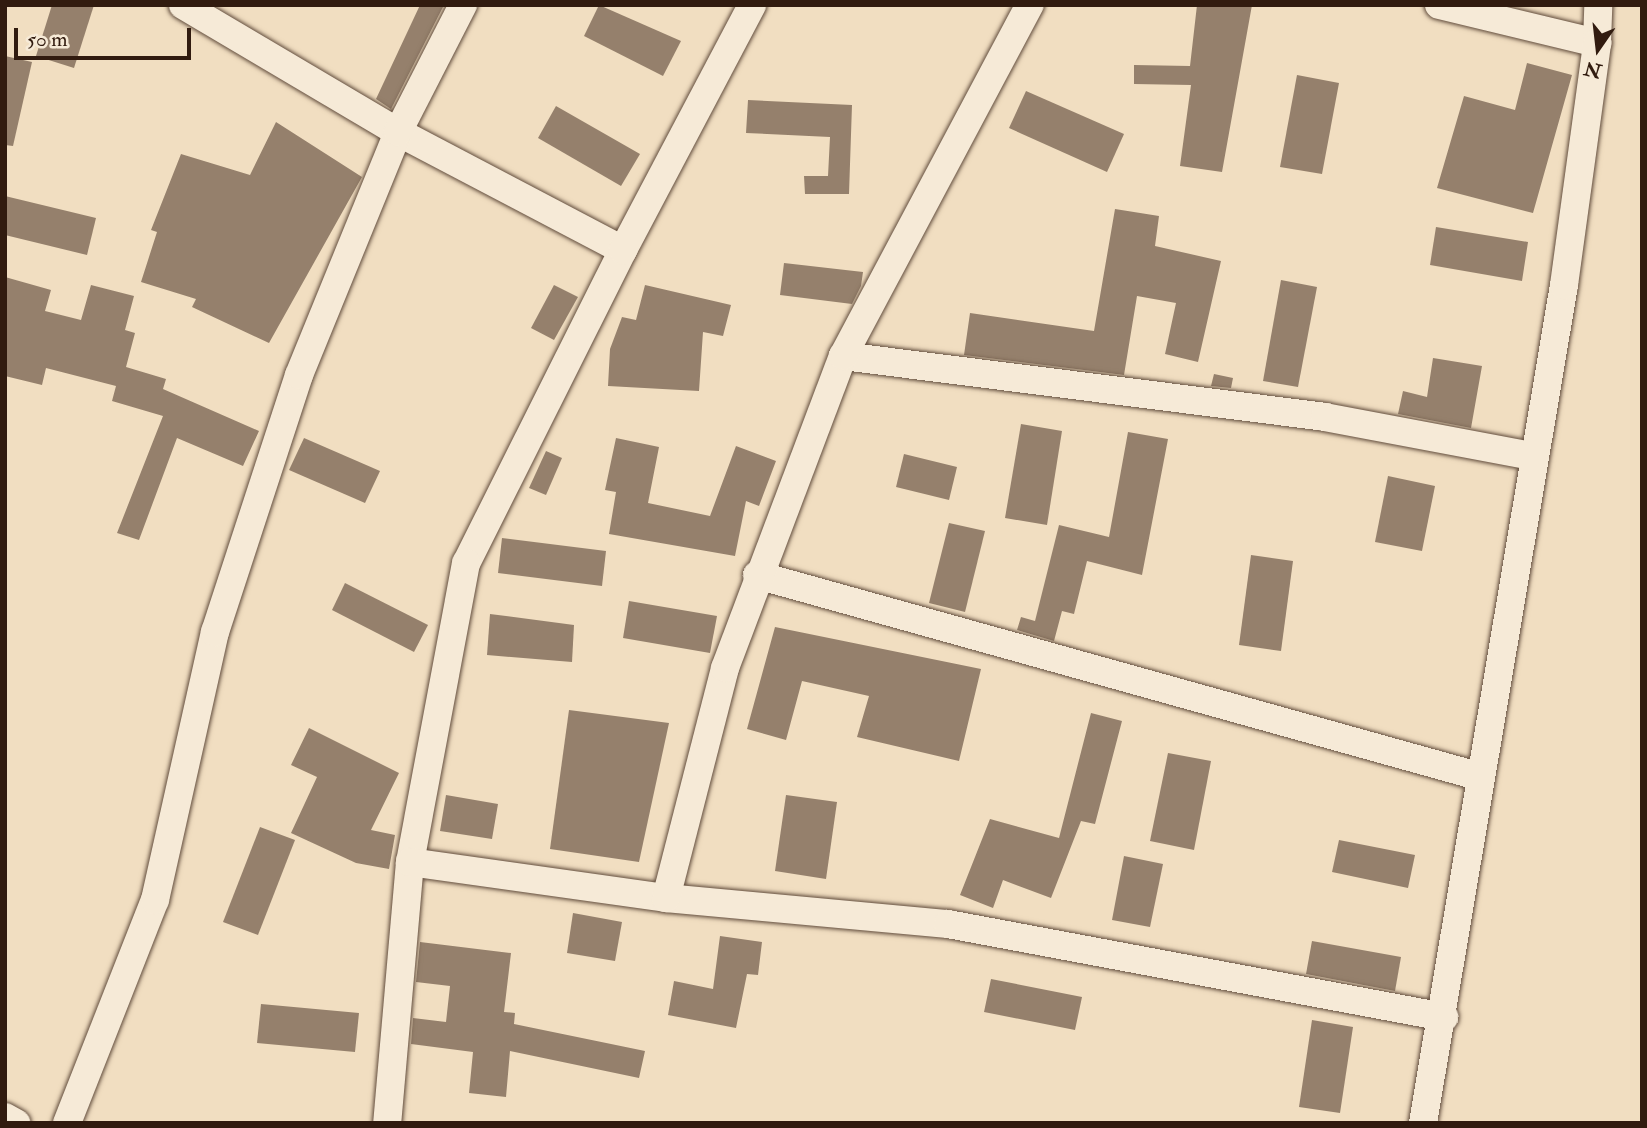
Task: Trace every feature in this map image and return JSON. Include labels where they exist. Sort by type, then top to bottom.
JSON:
[{"type":"street","points":[[183,5],[398,132],[624,250]]},
{"type":"street","points":[[67,1123],[155,901],[215,632],[299,375],[398,132],[463,5]]},
{"type":"street","points":[[387,1123],[410,862],[466,563],[624,250],[752,5]]},
{"type":"street","points":[[666,898],[711,715],[758,575],[842,356],[1030,5]]},
{"type":"street","points":[[1439,5],[1597,43]]},
{"type":"street","points":[[1423,1123],[1444,1017],[1478,776],[1531,456],[1564,285],[1597,43],[1598,5]]},
{"type":"street","points":[[842,356],[1325,417],[1531,456]]},
{"type":"street","points":[[758,575],[1478,776]]},
{"type":"street","points":[[410,862],[666,898],[948,924],[1444,1017]]},
{"type":"street","points":[[5,1118],[16,1123]]},
{"type":"building","points":[[52,5],[94,5],[74,68],[36,56]]},
{"type":"building","points":[[420,5],[444,5],[391,109],[376,99]]},
{"type":"building","points":[[599,5],[681,41],[663,76],[584,36]]},
{"type":"building","points":[[1197,5],[1252,5],[1222,172],[1180,166],[1191,85],[1134,84],[1134,65],[1190,66]]},
{"type":"building","points":[[5,56],[32,62],[13,146],[5,145]]},
{"type":"building","points":[[1527,63],[1572,75],[1533,213],[1437,188],[1464,96],[1515,110]]},
{"type":"building","points":[[1297,75],[1339,83],[1322,174],[1280,167]]},
{"type":"building","points":[[1026,91],[1124,134],[1107,172],[1009,128]]},
{"type":"building","points":[[748,100],[852,105],[849,194],[805,194],[804,176],[828,176],[830,137],[746,133]]},
{"type":"building","points":[[556,106],[640,154],[621,186],[538,138]]},
{"type":"building","points":[[276,122],[362,177],[269,343],[192,307],[196,299],[141,282],[157,232],[151,230],[181,154],[250,175]]},
{"type":"building","points":[[5,196],[96,218],[87,255],[5,235]]},
{"type":"building","points":[[1115,209],[1159,216],[1155,246],[1221,261],[1198,362],[1165,354],[1176,303],[1137,296],[1124,375],[964,355],[970,313],[1094,331]]},
{"type":"building","points":[[1436,227],[1528,242],[1522,281],[1430,265]]},
{"type":"building","points":[[784,263],[863,272],[861,286],[852,304],[780,295]]},
{"type":"building","points":[[5,277],[51,290],[45,311],[81,320],[91,285],[134,296],[125,330],[135,333],[126,367],[166,379],[163,389],[259,431],[243,466],[177,438],[139,540],[117,533],[163,416],[112,401],[116,386],[46,368],[42,385],[5,376]]},
{"type":"building","points":[[1281,280],[1317,287],[1298,387],[1263,381]]},
{"type":"building","points":[[554,285],[578,297],[554,340],[531,328]]},
{"type":"building","points":[[645,285],[731,305],[723,336],[703,332],[699,391],[608,386],[610,349],[622,317],[636,320]]},
{"type":"building","points":[[1433,358],[1482,366],[1471,428],[1398,414],[1403,391],[1427,397]]},
{"type":"building","points":[[1214,374],[1233,378],[1231,388],[1211,386]]},
{"type":"building","points":[[1021,424],[1062,431],[1047,525],[1005,518]]},
{"type":"building","points":[[1128,432],[1168,439],[1142,575],[1087,561],[1074,614],[1062,611],[1054,641],[1017,630],[1021,617],[1035,621],[1059,525],[1109,537]]},
{"type":"building","points":[[304,438],[380,471],[365,503],[289,470]]},
{"type":"building","points":[[616,438],[659,447],[648,503],[710,516],[736,446],[776,461],[759,506],[746,501],[735,556],[609,534],[616,492],[605,490]]},
{"type":"building","points":[[546,451],[562,458],[546,495],[529,488]]},
{"type":"building","points":[[904,454],[957,467],[949,500],[896,487]]},
{"type":"building","points":[[1388,476],[1435,486],[1422,551],[1375,542]]},
{"type":"building","points":[[949,523],[985,531],[965,612],[929,603]]},
{"type":"building","points":[[502,538],[606,551],[602,586],[498,573]]},
{"type":"building","points":[[1251,555],[1293,561],[1281,651],[1239,645]]},
{"type":"building","points":[[345,583],[428,625],[414,652],[332,610]]},
{"type":"building","points":[[629,601],[717,616],[710,653],[623,638]]},
{"type":"building","points":[[490,614],[574,625],[572,662],[487,655]]},
{"type":"building","points":[[775,627],[981,669],[959,761],[857,737],[869,696],[802,681],[786,740],[747,729]]},
{"type":"building","points":[[569,710],[669,723],[639,862],[550,849]]},
{"type":"building","points":[[1091,713],[1122,721],[1095,824],[1081,821],[1051,898],[1003,880],[993,908],[960,895],[990,819],[1059,838]]},
{"type":"building","points":[[309,728],[399,773],[371,830],[395,835],[389,869],[356,863],[291,833],[317,777],[291,765]]},
{"type":"building","points":[[1168,753],[1211,761],[1194,850],[1150,841]]},
{"type":"building","points":[[446,795],[498,804],[492,839],[440,831]]},
{"type":"building","points":[[786,795],[837,802],[826,879],[775,871]]},
{"type":"building","points":[[260,827],[295,840],[258,935],[223,922]]},
{"type":"building","points":[[1339,840],[1415,855],[1408,888],[1332,872]]},
{"type":"building","points":[[1124,856],[1163,864],[1150,927],[1112,920]]},
{"type":"building","points":[[573,913],[622,922],[615,961],[567,953]]},
{"type":"building","points":[[720,936],[762,942],[758,975],[747,974],[736,1028],[668,1015],[674,981],[713,989]]},
{"type":"building","points":[[1312,941],[1401,957],[1395,991],[1306,974]]},
{"type":"building","points":[[420,942],[511,953],[504,1012],[515,1013],[514,1024],[645,1051],[639,1078],[510,1051],[506,1097],[469,1093],[473,1052],[411,1044],[413,1018],[446,1022],[450,986],[416,982]]},
{"type":"building","points":[[991,979],[1082,997],[1075,1030],[984,1012]]},
{"type":"building","points":[[261,1004],[359,1013],[355,1052],[257,1043]]},
{"type":"building","points":[[1312,1020],[1353,1027],[1340,1113],[1299,1107]]}]
